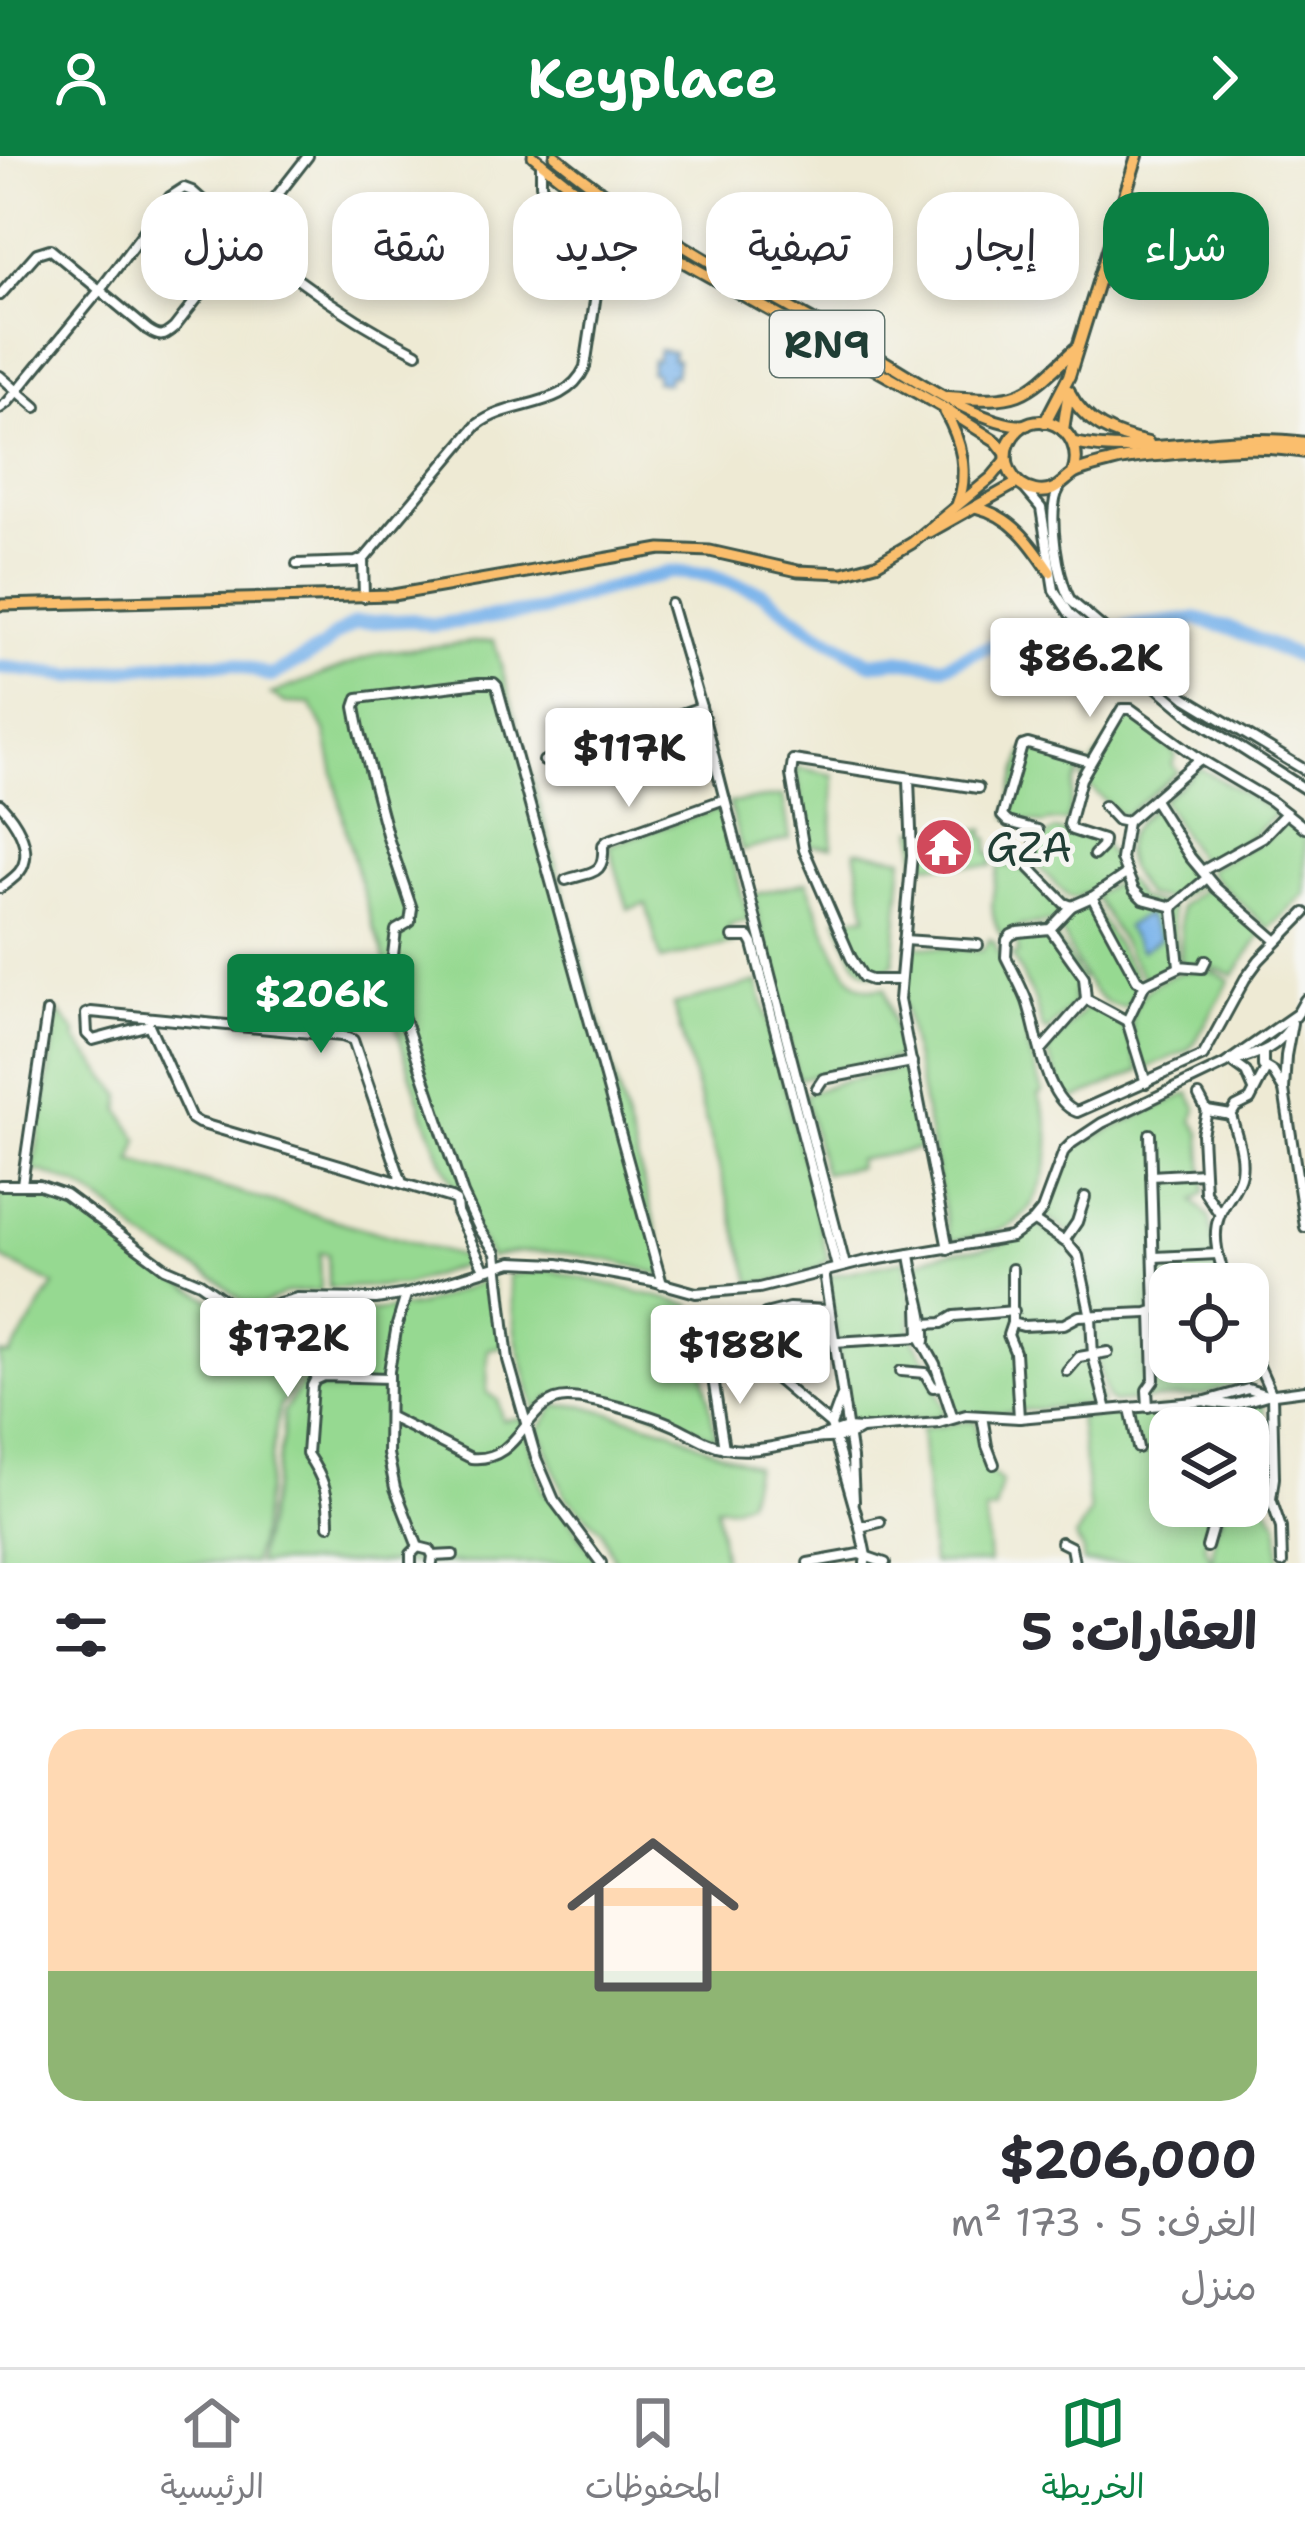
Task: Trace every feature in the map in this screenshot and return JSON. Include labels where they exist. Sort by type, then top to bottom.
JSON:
[{"type":"highway","points":[[1020,485],[1045,492],[1061,487],[1073,474],[1074,442],[1064,430],[1046,422],[1069,376],[1137,156]]},
{"type":"highway","points":[[944,402],[998,400],[1028,392],[1077,346]]},
{"type":"highway","points":[[1064,430],[1069,376]]},
{"type":"highway","points":[[1069,392],[1098,426],[1157,445]]},
{"type":"highway","name":"RN9","points":[[1027,425],[1046,422]]},
{"type":"highway","points":[[1007,457],[1012,437],[1027,425]]},
{"type":"highway","points":[[1074,442],[1110,448],[1252,438],[1305,443]]},
{"type":"highway","points":[[1073,474],[1129,458],[1234,447],[1305,452]]},
{"type":"highway","name":"RN9","points":[[1007,457],[1009,470],[1020,485]]},
{"type":"main road","name":"RN9","points":[[555,156],[679,243],[944,402],[996,441],[1007,457]]},
{"type":"main road","name":"RN9","points":[[537,159],[579,192]]},
{"type":"main road","name":"RN9","points":[[682,262],[944,402],[990,419],[1027,425]]},
{"type":"main road","points":[[944,402],[963,465],[956,506]]},
{"type":"main road","points":[[925,534],[992,477],[1007,457]]},
{"type":"main road","points":[[0,604],[364,597],[661,549],[710,551],[798,571],[843,573],[895,554],[1020,485]]},
{"type":"main road","points":[[975,507],[1012,523],[1050,572]]},
{"type":"street","points":[[280,192],[308,156]]},
{"type":"street","points":[[537,159],[544,192]]},
{"type":"street","points":[[0,408],[141,236]]},
{"type":"street","points":[[0,295],[45,249],[160,337],[174,328],[196,300]]},
{"type":"street","points":[[308,287],[340,311],[417,353]]},
{"type":"street","points":[[364,597],[362,560],[477,425],[499,411],[560,394],[578,380],[585,367],[595,300]]},
{"type":"street","points":[[0,376],[36,407]]},
{"type":"street","points":[[1020,485],[1041,508],[1054,590],[1109,649],[1192,717],[1305,789]]},
{"type":"street","points":[[1061,487],[1053,507],[1060,576],[1074,611],[1198,707],[1305,770]]},
{"type":"street","points":[[297,564],[362,560]]},
{"type":"street","points":[[671,604],[841,1267]]},
{"type":"street","points":[[601,1563],[548,1490],[508,1360],[496,1253],[463,1194],[397,998],[394,936],[410,922],[412,909],[359,728],[357,699],[479,683],[497,686],[662,1284]]},
{"type":"street","points":[[544,761],[701,707]]},
{"type":"street","points":[[1094,855],[1103,840],[1072,830],[1069,824],[1078,786],[1126,708],[1305,828]]},
{"type":"street","points":[[1072,907],[1030,868],[1038,830],[1004,820],[1003,812],[1022,746],[1090,762]]},
{"type":"street","points":[[1173,907],[1143,899],[1120,859],[1127,822],[1200,759]]},
{"type":"street","points":[[900,980],[863,977],[851,958],[804,850],[791,775],[793,760],[978,788]]},
{"type":"street","points":[[909,779],[911,856],[899,1000],[948,1249]]},
{"type":"street","points":[[566,880],[599,868],[607,841],[724,799]]},
{"type":"street","points":[[1154,800],[1205,874],[1277,941]]},
{"type":"street","points":[[0,804],[12,817],[25,853],[22,871],[0,888]]},
{"type":"street","points":[[1104,806],[1117,820],[1127,822]]},
{"type":"street","points":[[1173,907],[1205,874],[1263,837],[1286,813]]},
{"type":"street","points":[[1086,1131],[1052,1086],[1027,1002],[1005,949],[1007,940],[1018,932],[1051,929],[1072,907],[1126,874]]},
{"type":"street","points":[[1091,898],[1137,980],[1145,984]]},
{"type":"street","points":[[1173,907],[1180,967]]},
{"type":"street","points":[[1072,1111],[1090,1108],[1203,1056],[1245,979],[1305,913]]},
{"type":"street","points":[[1042,1049],[1086,999],[1084,977],[1051,929]]},
{"type":"street","points":[[733,938],[749,937],[753,944],[841,1267]]},
{"type":"street","points":[[904,940],[978,945]]},
{"type":"street","points":[[1126,1021],[1145,984],[1180,967],[1202,968],[1206,959]]},
{"type":"street","points":[[1086,999],[1126,1021],[1146,1083]]},
{"type":"street","points":[[1221,1263],[1216,1236],[1219,1214],[1241,1168],[1231,1115],[1250,1100],[1275,1047],[1305,1000]]},
{"type":"street","points":[[22,1184],[47,1012]]},
{"type":"street","points":[[148,1021],[96,1040],[87,1034],[88,1012],[353,1040],[402,1183]]},
{"type":"street","points":[[0,1185],[39,1185],[65,1193],[165,1268],[242,1310],[260,1311],[298,1298],[376,1299],[407,1294],[512,1262],[558,1264],[696,1293],[739,1291],[841,1267],[1010,1237],[1033,1221],[1050,1195],[1064,1151],[1086,1131],[1230,1064],[1298,1013]]},
{"type":"street","points":[[148,1021],[191,1118],[199,1124],[456,1201],[484,1269]]},
{"type":"street","points":[[1292,1023],[1284,1090],[1305,1227]]},
{"type":"street","points":[[1275,1047],[1286,1061]]},
{"type":"street","points":[[1230,1064],[1286,1061]]},
{"type":"street","points":[[817,1088],[823,1079],[913,1062]]},
{"type":"street","points":[[1230,1064],[1250,1077],[1254,1092]]},
{"type":"street","points":[[1266,1064],[1284,1090]]},
{"type":"street","points":[[1199,1096],[1207,1111],[1202,1134],[1205,1192],[1219,1214]]},
{"type":"street","points":[[1207,1111],[1231,1115]]},
{"type":"street","points":[[1150,1134],[1155,1263]]},
{"type":"street","points":[[1151,1176],[1203,1173]]},
{"type":"street","points":[[1064,1241],[1085,1197]]},
{"type":"street","points":[[1033,1221],[1078,1256],[1091,1317],[1093,1356],[1107,1410]]},
{"type":"street","points":[[910,1254],[922,1340],[952,1418]]},
{"type":"street","points":[[1155,1257],[1218,1254]]},
{"type":"street","points":[[1012,1269],[1008,1335],[1015,1352],[1019,1418]]},
{"type":"street","points":[[824,1272],[854,1501]]},
{"type":"street","points":[[407,1294],[388,1378],[390,1473],[413,1555]]},
{"type":"street","points":[[919,1306],[925,1324],[922,1340]]},
{"type":"street","points":[[829,1310],[789,1308],[765,1314],[760,1322],[774,1377],[833,1432],[860,1527],[859,1558]]},
{"type":"street","points":[[925,1324],[954,1316],[1013,1311]]},
{"type":"street","points":[[1012,1323],[1064,1324],[1073,1317],[1149,1312]]},
{"type":"street","points":[[834,1342],[922,1340]]},
{"type":"street","points":[[1067,1371],[1079,1357],[1108,1352]]},
{"type":"street","points":[[901,1371],[925,1373],[933,1387],[943,1386]]},
{"type":"street","points":[[712,1372],[724,1448]]},
{"type":"street","points":[[329,1525],[325,1484],[307,1454],[312,1386],[324,1376],[388,1378]]},
{"type":"street","points":[[1148,1406],[1147,1390],[1152,1383]]},
{"type":"street","points":[[1264,1383],[1274,1478],[1271,1499],[1281,1528],[1282,1563]]},
{"type":"street","points":[[390,1417],[472,1458],[484,1459],[505,1450],[550,1402],[572,1397],[662,1421],[706,1443],[746,1450],[833,1432],[952,1418],[1019,1418],[1206,1401],[1248,1389],[1269,1395],[1305,1390]]},
{"type":"street","points":[[833,1432],[842,1397]]},
{"type":"street","points":[[1130,1408],[1138,1448]]},
{"type":"street","points":[[982,1417],[994,1464]]},
{"type":"street","points":[[860,1527],[880,1522]]},
{"type":"street","points":[[1207,1547],[1213,1527]]},
{"type":"street","points":[[1061,1542],[1071,1547],[1074,1563]]},
{"type":"street","points":[[395,1563],[427,1548],[432,1559],[453,1555]]},
{"type":"street","points":[[808,1563],[831,1557],[885,1563]]},
{"type":"green space","points":[[494,640],[671,1281],[634,1266],[582,1256],[530,1252],[491,1258],[447,1173],[414,1083],[347,836],[325,731],[311,704],[285,703],[271,694],[382,652]]},
{"type":"green space","points":[[1128,712],[1176,755],[1172,765],[1178,772],[1120,815],[1082,779]]},
{"type":"green space","points":[[1024,751],[1085,763],[1074,784],[1067,822],[1044,824],[1007,817]]},
{"type":"green space","points":[[796,767],[834,775],[832,847],[808,845]]},
{"type":"green space","points":[[1200,768],[1277,813],[1253,835],[1204,864],[1162,800]]},
{"type":"green space","points":[[783,796],[790,839],[742,851],[729,803]]},
{"type":"green space","points":[[1154,807],[1203,881],[1174,901],[1145,895],[1126,858],[1127,839]]},
{"type":"green space","points":[[719,809],[749,920],[729,925],[733,943],[661,960],[646,904],[628,909],[609,845]]},
{"type":"green space","points":[[1288,818],[1305,836],[1305,894],[1269,929],[1209,869],[1273,834]]},
{"type":"green space","points":[[915,829],[985,830],[992,866],[916,864]]},
{"type":"green space","points":[[1055,830],[1104,842],[1120,875],[1069,897],[1037,866],[1035,858],[1047,835]]},
{"type":"green space","points":[[855,850],[903,858],[894,963],[872,974],[857,963],[837,918],[867,916]]},
{"type":"green space","points":[[999,865],[1029,873],[1066,906],[1053,922],[1020,926],[1002,937],[992,910]]},
{"type":"green space","points":[[1123,879],[1140,899],[1171,907],[1178,964],[1144,979],[1094,895]]},
{"type":"green space","points":[[807,882],[849,975],[863,987],[885,988],[901,1057],[798,1079],[753,895]]},
{"type":"green space","points":[[1207,886],[1263,932],[1234,975],[1205,965],[1182,965],[1180,907]]},
{"type":"green space","points":[[1089,900],[1135,975],[1138,987],[1126,1007],[1113,1005],[1093,990],[1059,927],[1071,909]]},
{"type":"green space","points":[[1050,929],[1081,979],[1072,997],[1075,1002],[1047,1032],[1012,955],[1018,954],[1017,940],[1011,939],[1018,932]]},
{"type":"green space","points":[[990,939],[996,944],[1012,994],[1023,1004],[1028,1047],[1043,1092],[1038,1095],[1048,1127],[1048,1158],[1034,1199],[1018,1220],[993,1232],[950,1241],[903,999],[908,945],[982,951]]},
{"type":"green space","points":[[1194,970],[1230,980],[1194,1044],[1145,1069],[1132,1028],[1134,1010],[1153,985]]},
{"type":"green space","points":[[758,982],[828,1259],[803,1274],[752,1284],[673,1005]]},
{"type":"green space","points":[[1088,1005],[1118,1020],[1140,1071],[1070,1101],[1047,1051]]},
{"type":"green space","points":[[59,1012],[122,1096],[120,1110],[139,1140],[132,1162],[466,1258],[464,1265],[405,1285],[329,1288],[328,1254],[320,1253],[321,1290],[286,1293],[261,1305],[242,1301],[219,1281],[141,1237],[113,1209],[77,1185],[33,1171]]},
{"type":"green space","points":[[905,1068],[921,1149],[857,1160],[858,1167],[824,1173],[804,1095]]},
{"type":"green space","points":[[1189,1093],[1197,1108],[1193,1121],[1201,1133],[1205,1192],[1194,1201],[1210,1219],[1217,1263],[1149,1263],[1149,1383],[1238,1383],[1204,1395],[1113,1403],[1108,1399],[1099,1369],[1085,1252],[1070,1233],[1044,1216],[1071,1152]]},
{"type":"green space","points":[[20,1189],[74,1203],[157,1269],[236,1314],[261,1322],[294,1317],[301,1326],[303,1311],[363,1312],[418,1306],[490,1279],[504,1346],[488,1349],[487,1392],[498,1400],[502,1420],[522,1418],[544,1493],[556,1500],[598,1563],[257,1563],[283,1437],[283,1412],[324,1350],[314,1345],[317,1353],[279,1407],[252,1563],[0,1563],[0,1354],[10,1356],[54,1285],[0,1257],[0,1192]]},
{"type":"green space","points":[[1034,1223],[1077,1257],[1087,1358],[1102,1403],[955,1413],[929,1343],[915,1265],[936,1255],[1010,1241]]},
{"type":"green space","points":[[905,1260],[911,1335],[945,1411],[927,1419],[852,1427],[830,1276]]},
{"type":"green space","points":[[550,1270],[691,1305],[716,1439],[632,1406],[583,1394],[548,1399],[536,1413],[516,1339],[508,1275]]},
{"type":"green space","points":[[582,1405],[671,1430],[755,1466],[747,1500],[716,1507],[724,1563],[616,1563],[601,1530],[564,1494],[539,1429],[555,1406]]},
{"type":"green space","points":[[1149,1411],[1149,1527],[1212,1527],[1204,1543],[1212,1562],[1217,1527],[1269,1527],[1269,1509],[1278,1523],[1280,1563],[1083,1563],[1076,1537],[1090,1513],[1079,1418]]},
{"type":"green space","points":[[975,1420],[986,1469],[1002,1482],[995,1511],[985,1512],[989,1563],[932,1563],[921,1429]]},
{"type":"water","points":[[659,350],[673,352],[672,359],[677,360],[675,376],[669,375],[668,383],[655,381],[656,374],[650,372]]},
{"type":"water","points":[[1146,914],[1160,939],[1141,951],[1126,927]]},
{"type":"waterway","points":[[0,667],[74,676],[179,662],[235,664],[271,676],[323,648],[355,623],[413,620],[433,625],[544,610],[671,572],[707,575],[761,592],[870,663],[897,660],[944,666],[1032,633],[1087,642]]},
{"type":"waterway","points":[[1126,627],[1195,619],[1230,628],[1305,660]]},
{"type":"place","name":"GZA","points":[[944,847]]}]
